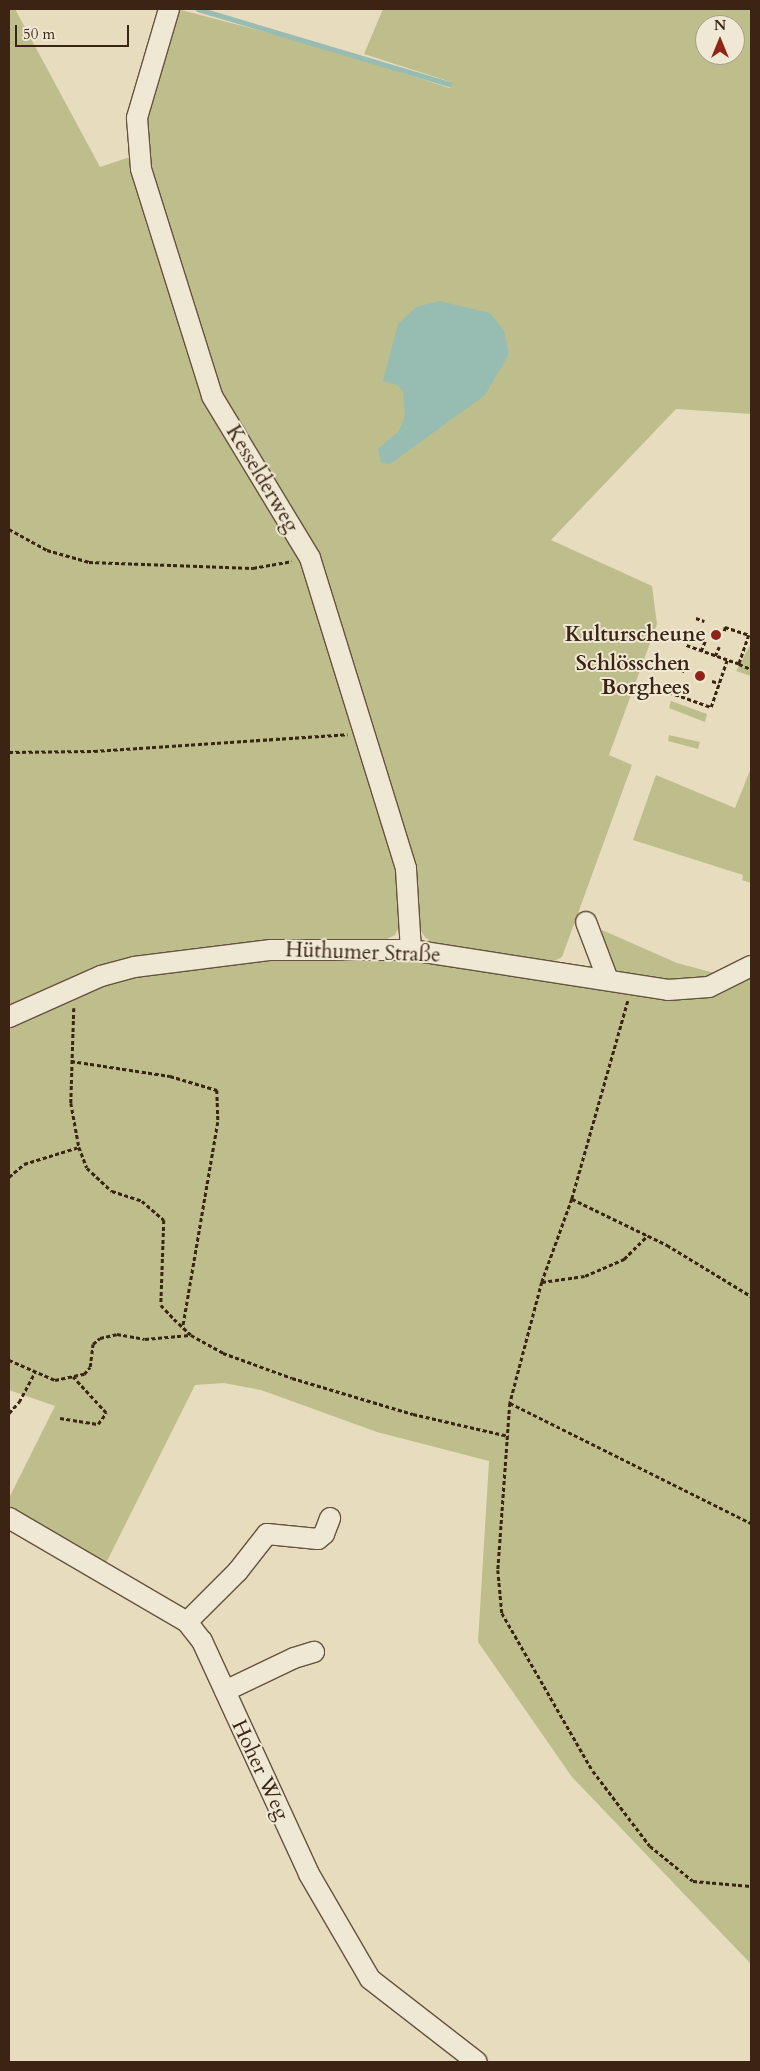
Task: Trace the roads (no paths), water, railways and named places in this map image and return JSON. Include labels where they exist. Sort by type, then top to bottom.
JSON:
[{"type":"street","name":"Kesselderweg","points":[[169,9],[137,118],[141,169],[212,396],[310,558],[366,733],[406,869],[411,950]]},
{"type":"street","points":[[586,922],[608,980]]},
{"type":"street","name":"Hüthumer Straße","points":[[9,1017],[75,988],[134,967],[271,950],[411,950],[668,990],[709,987],[751,966]]},
{"type":"street","name":"Hoher Weg","points":[[9,1518],[187,1622],[202,1641],[309,1874],[370,1979],[477,2062]]},
{"type":"street","points":[[187,1622],[238,1571],[266,1534],[318,1539],[324,1534],[330,1518]]},
{"type":"street","points":[[225,1691],[294,1658],[314,1652]]},
{"type":"water","points":[[439,301],[490,313],[504,331],[509,354],[485,395],[390,464],[381,463],[378,449],[399,431],[405,416],[403,391],[397,385],[383,381],[398,324],[416,307]]},
{"type":"waterway","points":[[198,9],[449,84]]},
{"type":"place","name":"Kulturscheune","points":[[716,635]]},
{"type":"place","name":"Schlösschen Borghees","points":[[700,676]]}]
